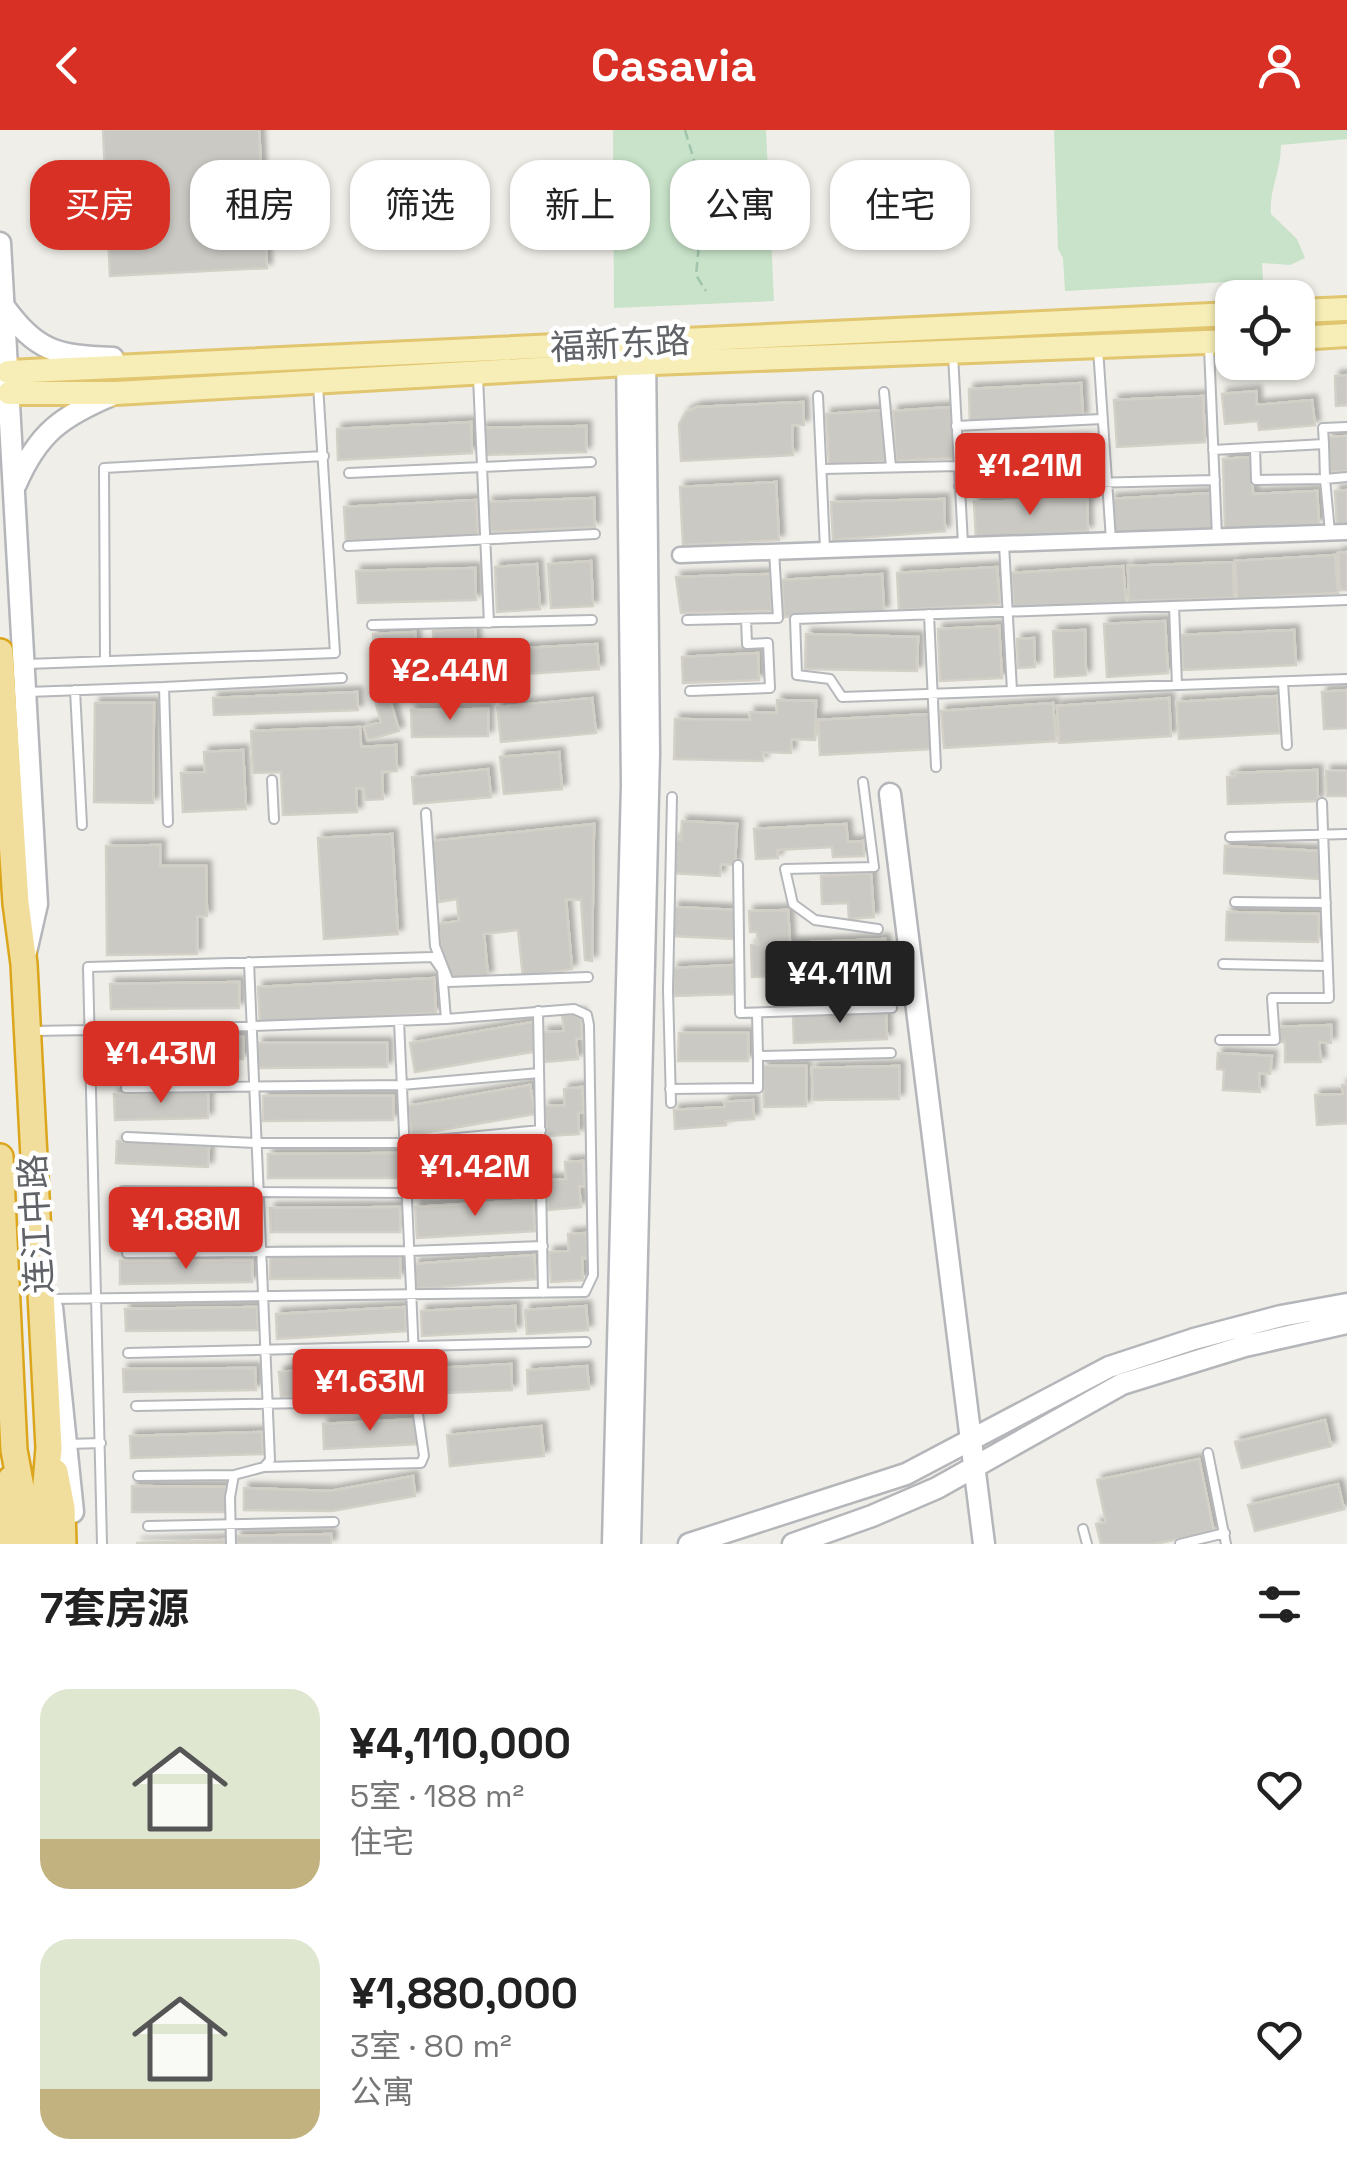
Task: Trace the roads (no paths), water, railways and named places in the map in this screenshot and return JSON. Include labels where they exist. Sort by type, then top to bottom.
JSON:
[{"type":"highway","name":"连江中路","points":[[0,652],[16,903],[24,964],[32,1164],[59,1446],[26,1544]]},
{"type":"highway","name":"连江中路","points":[[0,1157],[14,1450],[45,1544]]},
{"type":"highway","points":[[9,1544],[35,1508],[64,1544]]},
{"type":"main road","points":[[0,242],[4,382],[37,904],[24,964]]},
{"type":"main road","points":[[3,305],[22,330],[58,354],[230,361]]},
{"type":"main road","points":[[1315,310],[1347,309]]},
{"type":"main road","name":"福新东路","points":[[4,382],[116,394],[477,372],[636,353],[1215,315]]},
{"type":"main road","points":[[1315,337],[1347,335]]},
{"type":"main road","name":"福新东路","points":[[4,382],[230,361],[636,353],[953,354],[1215,342]]},
{"type":"main road","points":[[613,1544],[632,784],[636,353]]},
{"type":"main road","points":[[630,1544],[648,754],[636,353]]},
{"type":"main road","points":[[13,490],[29,454],[45,434],[81,408],[116,394]]},
{"type":"main road","points":[[890,794],[984,1544]]},
{"type":"main road","points":[[32,1164],[51,1299],[59,1446],[75,1544]]},
{"type":"main road","points":[[0,1168],[0,1184]]},
{"type":"main road","points":[[689,1544],[906,1474],[1109,1367],[1194,1339],[1281,1316],[1347,1304]]},
{"type":"main road","points":[[793,1544],[907,1501],[1122,1384],[1245,1346],[1347,1323]]},
{"type":"street","points":[[680,554],[1347,532]]},
{"type":"lane","points":[[1208,342],[1217,536]]},
{"type":"lane","points":[[1098,348],[1112,540]]},
{"type":"lane","points":[[953,354],[963,545]]},
{"type":"lane","points":[[477,372],[489,623]]},
{"type":"lane","points":[[24,664],[335,653],[318,381]]},
{"type":"lane","points":[[884,392],[891,467]]},
{"type":"lane","points":[[818,396],[825,549]]},
{"type":"lane","points":[[956,426],[1102,419]]},
{"type":"lane","points":[[1330,533],[1323,428],[1347,427]]},
{"type":"lane","points":[[1213,450],[1324,444]]},
{"type":"lane","points":[[1255,448],[1256,480],[1347,477]]},
{"type":"lane","points":[[105,661],[104,468],[324,456]]},
{"type":"lane","points":[[349,473],[591,462]]},
{"type":"lane","points":[[824,469],[959,466]]},
{"type":"lane","points":[[960,486],[1214,480]]},
{"type":"lane","points":[[348,546],[595,534]]},
{"type":"lane","points":[[1004,544],[1012,691]]},
{"type":"lane","points":[[688,620],[778,618],[774,551]]},
{"type":"lane","points":[[1347,600],[795,618],[797,675],[830,680],[842,697],[1347,679]]},
{"type":"lane","points":[[1174,606],[1177,685]]},
{"type":"lane","points":[[929,614],[936,767]]},
{"type":"lane","points":[[690,692],[770,688],[768,642],[747,644],[746,619]]},
{"type":"lane","points":[[372,624],[592,620]]},
{"type":"lane","points":[[26,692],[342,678]]},
{"type":"lane","points":[[1283,682],[1288,745]]},
{"type":"lane","points":[[164,687],[168,822]]},
{"type":"lane","points":[[74,690],[82,825]]},
{"type":"lane","points":[[272,780],[274,819]]},
{"type":"lane","points":[[863,782],[874,866],[784,870],[794,904],[815,920],[878,929]]},
{"type":"lane","points":[[671,1102],[668,990],[672,797]]},
{"type":"lane","points":[[1220,1040],[1275,1040],[1272,998],[1329,998],[1322,802]]},
{"type":"lane","points":[[426,813],[435,946],[449,982],[588,976]]},
{"type":"lane","points":[[1230,837],[1347,834]]},
{"type":"lane","points":[[738,865],[740,1013],[892,1008]]},
{"type":"lane","points":[[1235,902],[1326,903]]},
{"type":"lane","points":[[102,1544],[88,967],[433,957],[442,970],[446,1019]]},
{"type":"lane","points":[[248,962],[270,1460],[264,1468]]},
{"type":"lane","points":[[1223,964],[1328,966]]},
{"type":"lane","points":[[51,1299],[585,1292],[593,1274],[590,1025],[586,1014],[574,1009],[446,1019],[112,1031]]},
{"type":"lane","points":[[538,1011],[544,1292]]},
{"type":"lane","points":[[670,1089],[758,1088],[757,1012]]},
{"type":"lane","points":[[138,1476],[234,1475],[264,1468],[421,1463],[424,1456],[416,1401],[399,1021]]},
{"type":"lane","points":[[26,1032],[89,1030]]},
{"type":"lane","points":[[758,1056],[890,1053]]},
{"type":"lane","points":[[126,1088],[402,1086],[540,1073]]},
{"type":"lane","points":[[127,1137],[255,1143],[404,1143],[540,1130]]},
{"type":"lane","points":[[123,1191],[406,1192],[542,1185]]},
{"type":"lane","points":[[126,1254],[542,1246]]},
{"type":"lane","points":[[128,1353],[586,1342]]},
{"type":"lane","points":[[136,1406],[416,1401]]},
{"type":"lane","points":[[59,1446],[101,1444]]},
{"type":"lane","points":[[1208,1453],[1226,1544]]},
{"type":"lane","points":[[231,1544],[234,1475]]},
{"type":"lane","points":[[148,1526],[334,1522]]},
{"type":"lane","points":[[1083,1529],[1087,1544]]},
{"type":"lane","points":[[1180,1544],[1225,1533]]}]
